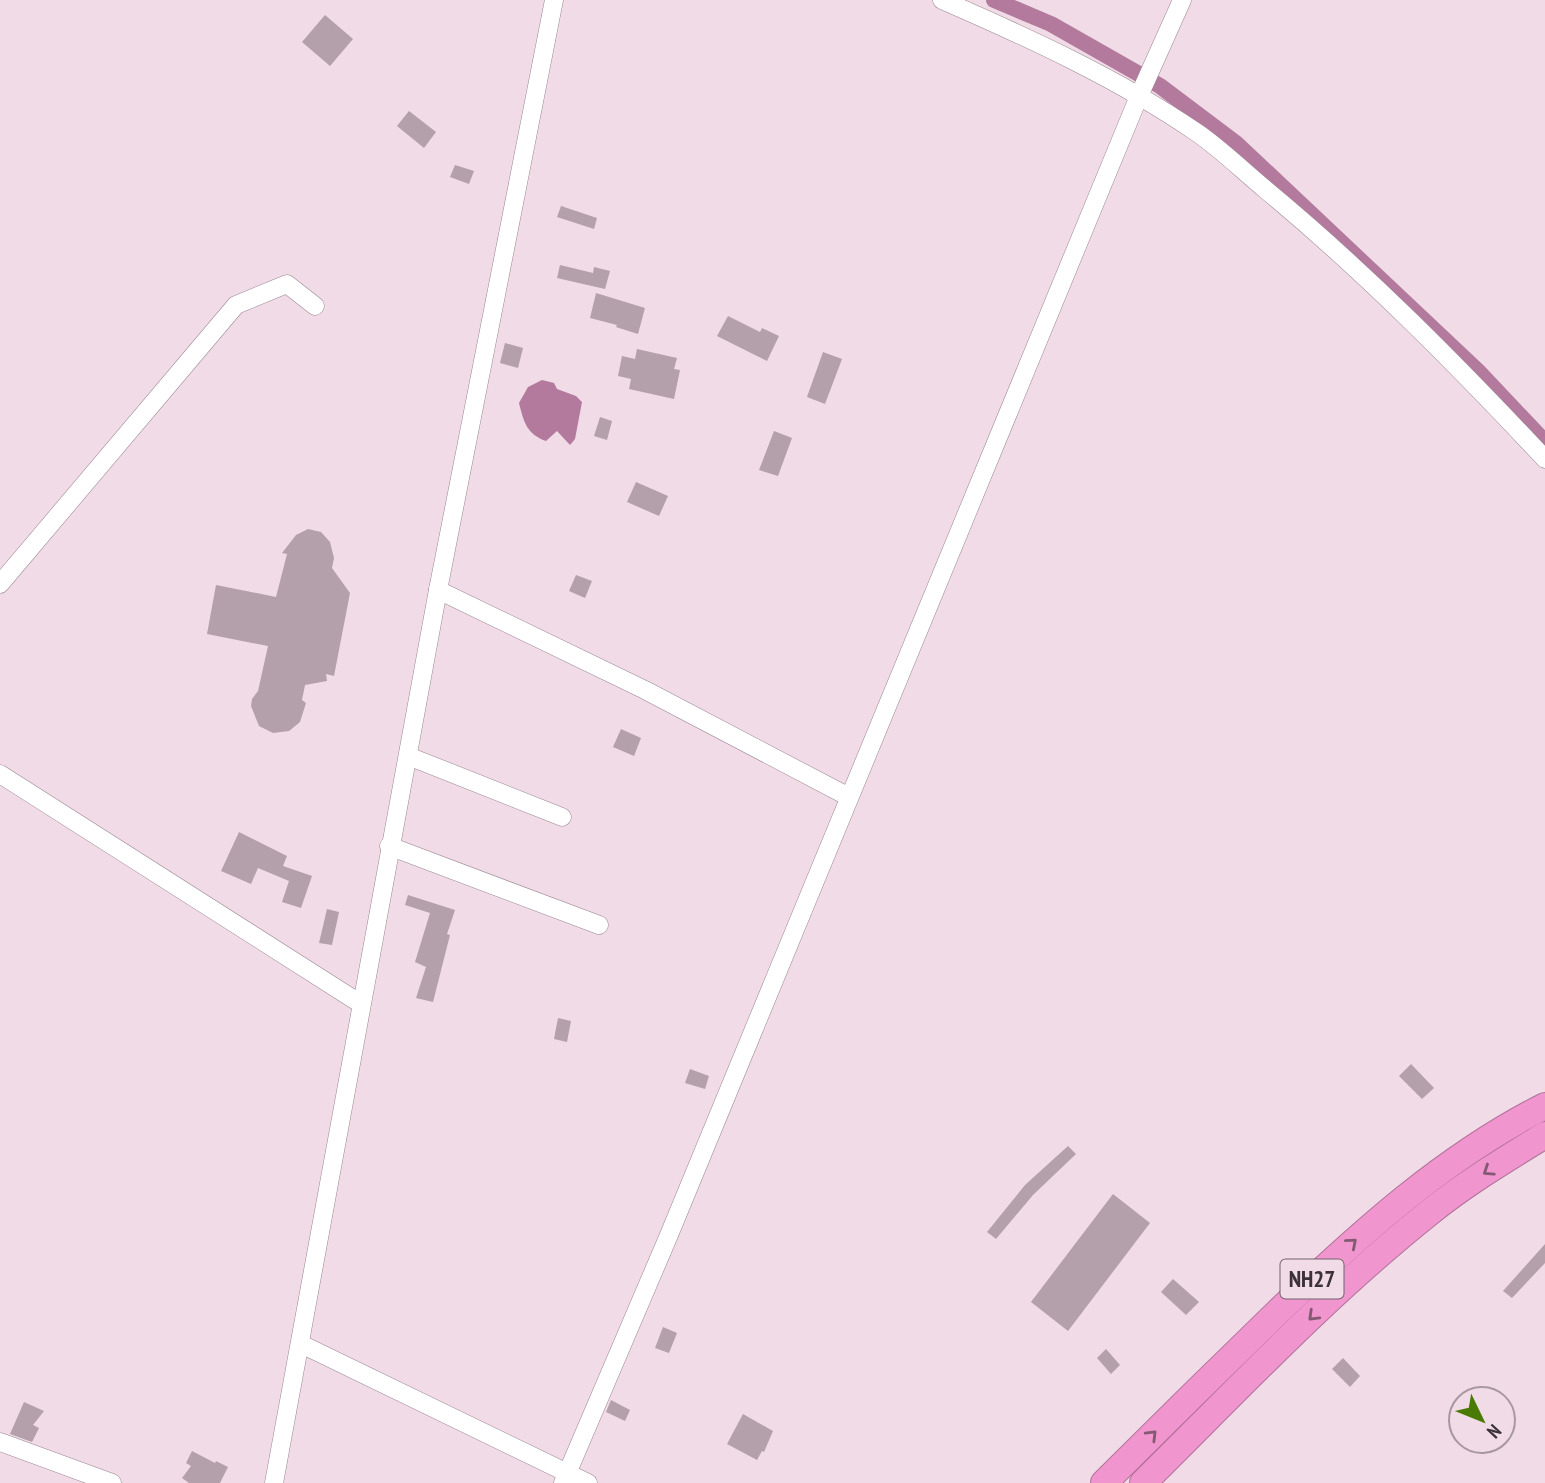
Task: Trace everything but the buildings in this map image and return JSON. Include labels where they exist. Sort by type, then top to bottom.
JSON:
[{"type":"highway","name":"NH27","points":[[1104,1483],[1346,1248],[1461,1156],[1545,1106]]},
{"type":"highway","name":"NH27","points":[[1143,1483],[1339,1290],[1431,1211],[1545,1135]]},
{"type":"street","points":[[274,1483],[389,846],[554,0]]},
{"type":"street","points":[[942,0],[1144,85],[1198,134],[1327,241],[1504,415],[1545,459]]},
{"type":"street","points":[[565,1478],[674,1222],[1144,85],[1182,0]]},
{"type":"street","points":[[0,584],[236,304],[287,284],[316,306]]},
{"type":"street","points":[[438,590],[645,690],[849,797]]},
{"type":"street","points":[[408,756],[562,817]]},
{"type":"street","points":[[0,774],[361,1004]]},
{"type":"street","points":[[389,846],[599,925]]},
{"type":"street","points":[[301,1344],[565,1478],[588,1483]]},
{"type":"street","points":[[0,1442],[112,1483]]},
{"type":"shaded area","points":[[542,380],[554,383],[557,389],[576,396],[582,402],[575,439],[570,445],[557,431],[546,441],[540,438],[530,431],[525,422],[519,403],[528,387]]},
{"type":"waterway","points":[[994,0],[1051,24],[1160,86],[1237,144],[1478,371],[1545,442]]}]
